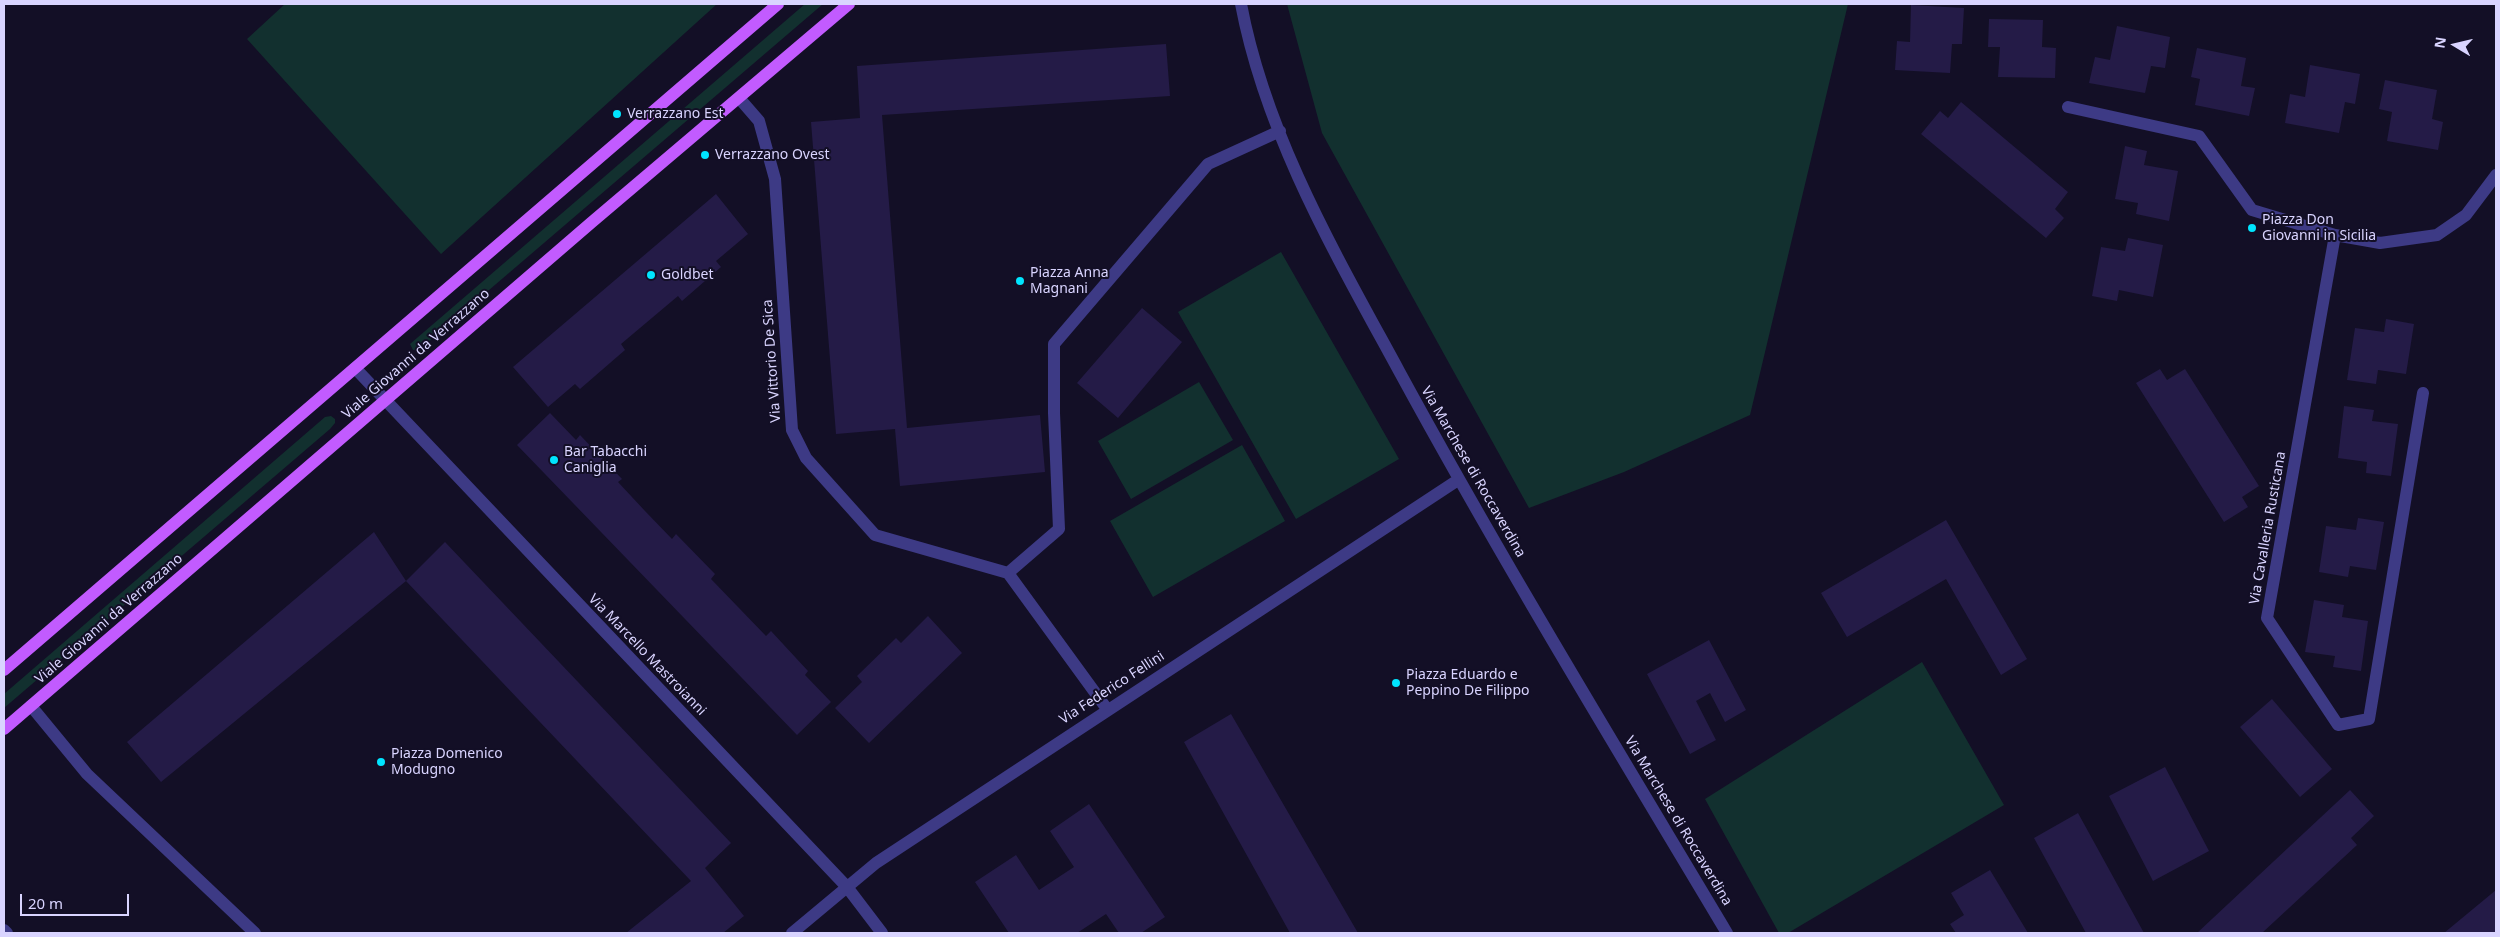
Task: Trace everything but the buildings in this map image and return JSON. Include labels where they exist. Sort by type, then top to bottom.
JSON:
[{"type":"main road","name":"Viale Giovanni da Verrazzano","points":[[4,670],[778,4]]},
{"type":"main road","name":"Viale Giovanni da Verrazzano","points":[[4,729],[849,4]]},
{"type":"street","name":"Via Marchese di Roccaverdina","points":[[1242,4],[1267,101],[1322,228],[1458,480],[1727,933]]},
{"type":"street","name":"Via Vittorio De Sica","points":[[739,98],[759,121],[776,179],[792,430],[806,458],[875,535],[1008,573]]},
{"type":"street","points":[[2068,107],[2199,136],[2252,210],[2335,235],[2380,243],[2437,235],[2466,215],[2496,175]]},
{"type":"street","points":[[1107,709],[1008,573],[1059,529],[1054,413],[1054,344],[1208,164],[1280,131]]},
{"type":"street","name":"Via Cavalleria Rusticana","points":[[2335,235],[2267,618],[2338,725],[2369,719],[2423,393]]},
{"type":"street","name":"Via Marcello Mastroianni","points":[[355,368],[385,402],[847,887],[882,933]]},
{"type":"street","name":"Via Federico Fellini","points":[[792,933],[876,863],[1107,709],[1458,480]]},
{"type":"street","points":[[31,706],[87,774],[255,933]]},
{"type":"street","points":[[4,930],[7,933]]},
{"type":"green space","points":[[285,4],[717,4],[441,254],[247,39]]},
{"type":"green space","points":[[805,4],[823,4],[419,350],[413,350],[410,344]]},
{"type":"green space","points":[[1287,4],[1848,4],[1750,415],[1624,472],[1529,508],[1322,133]]},
{"type":"green space","points":[[1281,252],[1399,459],[1296,519],[1178,312]]},
{"type":"green space","points":[[1199,382],[1233,440],[1131,499],[1098,441]]},
{"type":"green space","points":[[331,416],[335,419],[335,423],[330,429],[4,708],[4,694],[325,417]]},
{"type":"green space","points":[[1242,445],[1285,521],[1153,597],[1110,521]]},
{"type":"green space","points":[[1922,662],[2004,805],[1788,933],[1779,933],[1705,799]]},
{"type":"place","name":"Verrazzano Est","points":[[617,114]]},
{"type":"place","name":"Verrazzano Ovest","points":[[705,155]]},
{"type":"place","name":"Piazza Don Giovanni in Sicilia","points":[[2252,228]]},
{"type":"place","name":"Goldbet","points":[[651,275]]},
{"type":"place","name":"Piazza Anna Magnani","points":[[1020,281]]},
{"type":"place","name":"Bar Tabacchi Caniglia","points":[[554,460]]},
{"type":"place","name":"Piazza Eduardo e Peppino De Filippo","points":[[1396,683]]},
{"type":"place","name":"Piazza Domenico Modugno","points":[[381,762]]}]
